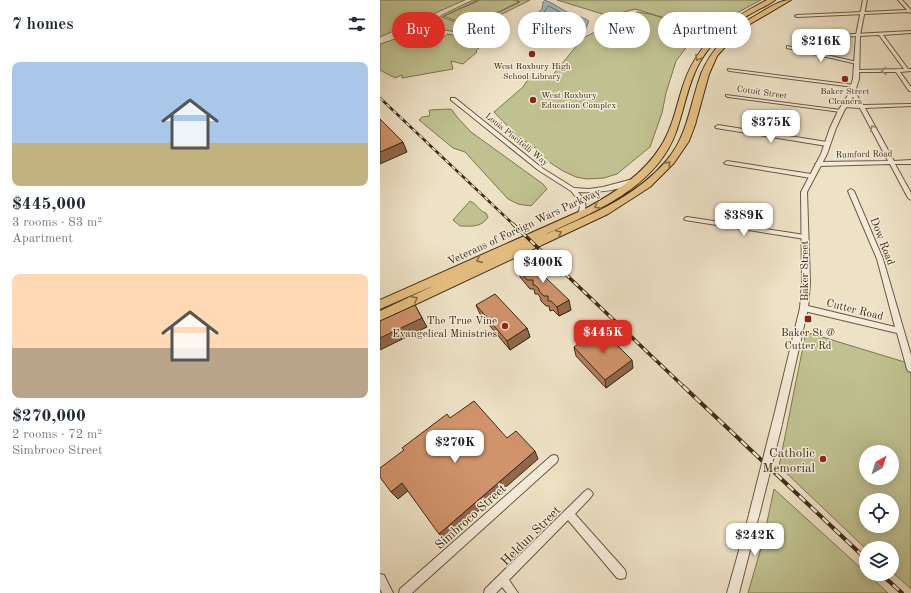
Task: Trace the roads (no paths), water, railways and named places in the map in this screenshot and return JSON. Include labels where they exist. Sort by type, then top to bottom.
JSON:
[{"type":"highway","name":"Veterans of Foreign Wars Parkway","points":[[380,305],[581,214],[611,198],[635,180],[655,160],[667,144],[696,61],[712,40],[737,19],[772,0]]},
{"type":"highway","name":"Veterans of Foreign Wars Parkway","points":[[380,316],[605,211],[640,190],[663,170],[681,148],[689,131],[711,60],[728,39],[750,21],[788,0]]},
{"type":"highway","points":[[686,87],[701,89]]},
{"type":"street","name":"Baker Street","points":[[733,593],[777,424],[804,308],[806,283],[804,192],[811,176],[824,154],[842,108],[853,89],[858,72],[858,35],[865,0]]},
{"type":"street","points":[[900,0],[911,11]]},
{"type":"street","points":[[797,16],[911,11]]},
{"type":"street","points":[[816,37],[911,32]]},
{"type":"street","points":[[880,34],[909,70]]},
{"type":"street","points":[[789,47],[857,63]]},
{"type":"street","points":[[730,70],[853,89],[891,163],[911,198]]},
{"type":"street","points":[[897,70],[911,90]]},
{"type":"street","points":[[858,72],[909,70]]},
{"type":"street","name":"Cotuit Street","points":[[728,96],[842,108],[861,106],[911,106]]},
{"type":"street","name":"Louis Piscitelli Way","points":[[453,99],[540,170],[573,190],[582,201],[583,207],[581,214]]},
{"type":"street","points":[[718,127],[827,144]]},
{"type":"street","name":"Rumford Road","points":[[818,164],[911,162]]},
{"type":"street","points":[[727,163],[811,176]]},
{"type":"street","name":"Louis Piscitelli Way","points":[[573,190],[603,191],[614,189],[635,180]]},
{"type":"street","name":"Dow Road","points":[[851,191],[880,259],[911,369]]},
{"type":"street","points":[[687,219],[805,237]]},
{"type":"street","name":"Cutter Road","points":[[804,308],[900,331]]},
{"type":"street","name":"Simbroco Street","points":[[404,593],[554,459]]},
{"type":"street","name":"Heldun Street","points":[[489,593],[588,494]]},
{"type":"street","points":[[569,514],[621,574]]},
{"type":"street","points":[[380,579],[388,593]]},
{"type":"street","points":[[503,580],[513,593]]},
{"type":"water","points":[[545,0],[568,12],[539,12],[542,9],[543,2]]},
{"type":"water","points":[[586,20],[589,21],[586,28]]},
{"type":"railway","points":[[381,99],[380,98],[514,225]]},
{"type":"railway","points":[[513,224],[684,387]]},
{"type":"railway","points":[[683,386],[859,552]]},
{"type":"railway","points":[[889,581],[902,593]]},
{"type":"place","name":"West Roxbury High School Library","points":[[532,54]]},
{"type":"place","name":"Baker Street Cleaners","points":[[845,79]]},
{"type":"place","name":"West Roxbury Education Complex","points":[[533,100]]},
{"type":"place","name":"Baker St @ Cutter Rd","points":[[808,319]]},
{"type":"place","name":"The True Vine Evangelical Ministries","points":[[505,326]]},
{"type":"place","name":"Catholic Memorial","points":[[823,459]]}]
